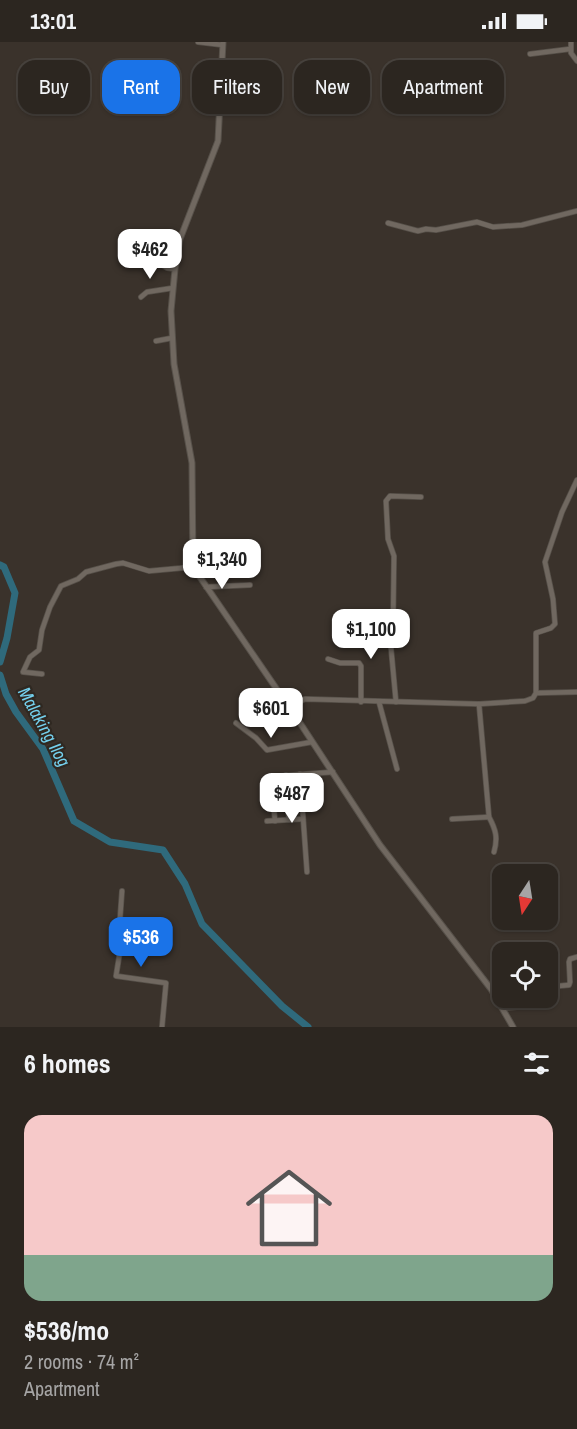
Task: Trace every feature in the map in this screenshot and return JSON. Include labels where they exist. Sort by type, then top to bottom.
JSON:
[{"type":"street","points":[[198,42],[223,43],[218,141],[183,226],[173,288],[172,338],[192,463],[193,567],[294,713],[380,845],[492,989]]},
{"type":"street","points":[[571,42],[571,53],[577,61]]},
{"type":"street","points":[[530,54],[570,49]]},
{"type":"street","points":[[388,223],[418,231],[477,222],[490,227],[508,226],[552,219],[577,211]]},
{"type":"street","points":[[160,253],[165,245],[178,247]]},
{"type":"street","points":[[158,262],[175,269]]},
{"type":"street","points":[[141,297],[147,292],[173,288]]},
{"type":"street","points":[[156,340],[172,338]]},
{"type":"street","points":[[294,713],[300,701],[305,699],[480,704],[533,698],[536,693],[536,633],[551,628],[555,624],[553,599],[544,562],[562,512],[577,480]]},
{"type":"street","points":[[396,702],[391,648],[394,556],[388,539],[386,501],[390,496],[422,496]]},
{"type":"street","points":[[42,674],[23,672],[30,657],[39,651],[42,630],[61,586],[78,579],[86,572],[116,564],[123,563],[149,571],[193,567]]},
{"type":"street","points":[[206,587],[250,585]]},
{"type":"street","points":[[328,659],[340,663],[359,663],[361,666],[361,702]]},
{"type":"street","points":[[536,693],[577,692]]},
{"type":"street","points":[[379,702],[397,769]]},
{"type":"street","points":[[480,704],[489,817],[496,830],[497,839],[494,852]]},
{"type":"street","points":[[236,723],[267,750],[312,742]]},
{"type":"street","points":[[275,821],[269,777],[333,772]]},
{"type":"street","points":[[300,774],[307,872]]},
{"type":"street","points":[[286,775],[289,820]]},
{"type":"street","points":[[452,819],[489,817]]},
{"type":"street","points":[[267,821],[303,819]]},
{"type":"street","points":[[122,891],[119,933],[122,939],[116,976],[166,983],[162,1027]]},
{"type":"street","points":[[558,986],[570,984],[569,962],[570,959],[577,957]]},
{"type":"street","points":[[504,1008],[513,1027]]},
{"type":"waterway","name":"Malaking Ilog","points":[[0,565],[4,567],[15,593],[0,662]]},
{"type":"waterway","name":"Malaking Ilog","points":[[0,675],[6,694],[16,712],[43,749],[74,821],[110,842],[163,850],[185,884],[202,924],[282,1006],[308,1027]]}]
